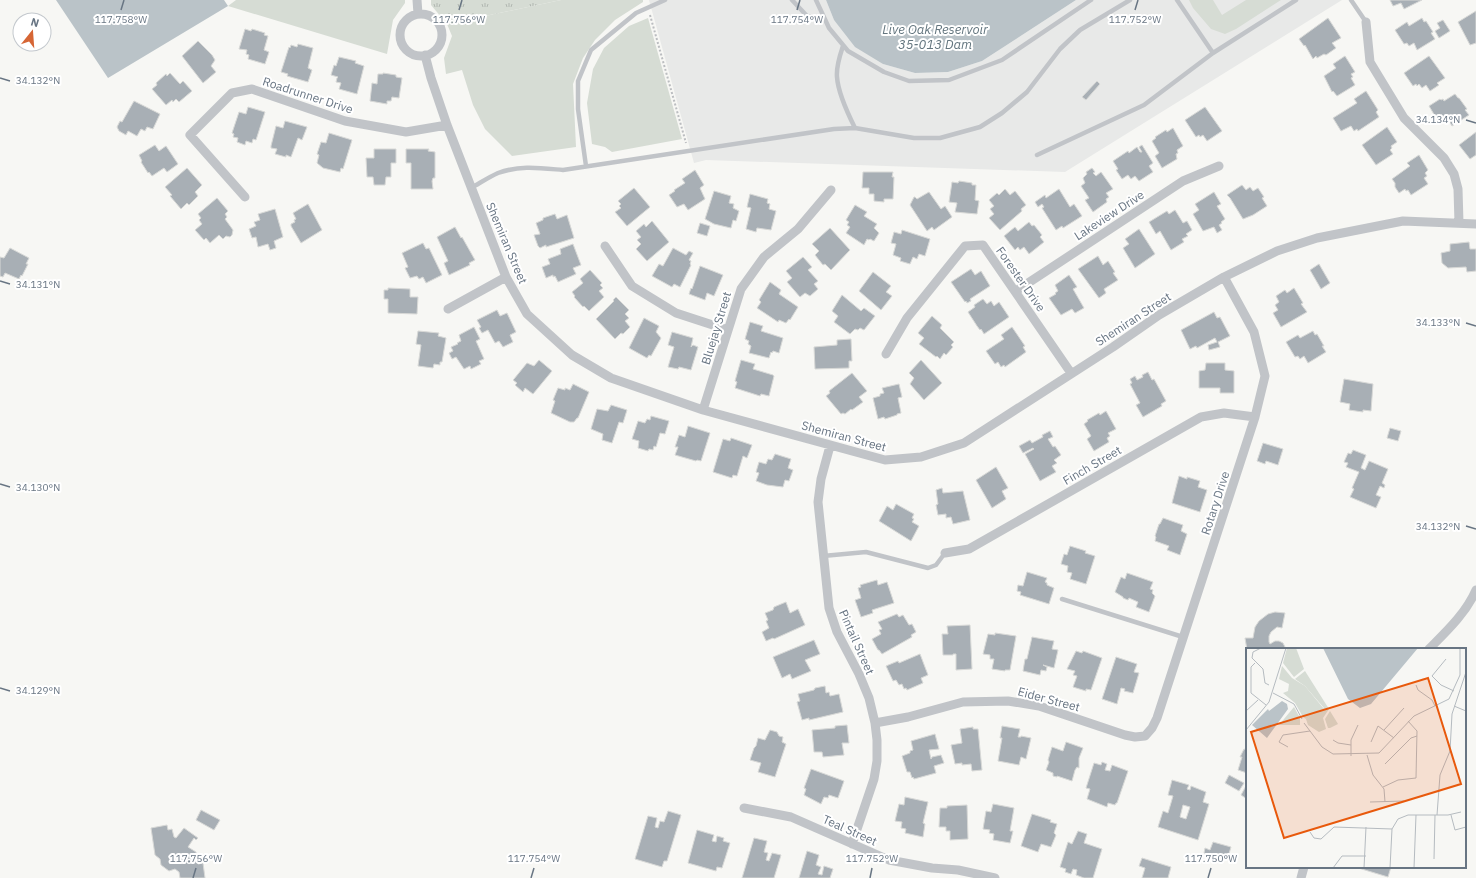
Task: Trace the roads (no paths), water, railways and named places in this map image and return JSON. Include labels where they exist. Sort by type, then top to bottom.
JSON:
[{"type":"street","points":[[417,0],[418,14]]},
{"type":"street","points":[[418,14],[431,16],[440,26],[442,32],[440,45],[435,50],[425,55],[415,55],[409,52],[400,40],[401,26],[405,20],[418,14]]},
{"type":"street","points":[[1366,22],[1370,62],[1404,118],[1444,158],[1454,174],[1458,189],[1459,223]]},
{"type":"street","name":"Shemiran Street","points":[[425,55],[447,125],[506,277],[527,314],[572,355],[611,378],[703,410],[885,460],[921,457],[964,443],[1159,315],[1224,277],[1277,251],[1317,238],[1403,221],[1476,224]]},
{"type":"street","name":"Roadrunner Drive","points":[[245,197],[190,135],[232,93],[252,89],[345,121],[406,132],[447,125]]},
{"type":"street","name":"Lakeview Drive","points":[[1016,291],[1183,181],[1219,166]]},
{"type":"street","name":"Bluejay Street","points":[[703,410],[740,289],[764,257],[798,229],[831,190]]},
{"type":"street","name":"Forester Drive","points":[[886,354],[907,318],[965,246],[983,245],[1071,373]]},
{"type":"street","points":[[605,246],[632,286],[676,313],[728,330]]},
{"type":"street","points":[[448,309],[506,277]]},
{"type":"street","name":"Rotary Drive","points":[[1145,736],[1152,728],[1157,718],[1255,417],[1265,376],[1254,332],[1224,277]]},
{"type":"street","name":"Finch Street","points":[[945,554],[970,549],[1201,417],[1224,412],[1255,417]]},
{"type":"street","name":"Pintail Street","points":[[830,446],[821,479],[818,502],[823,556],[831,614],[837,632],[859,674],[869,698],[875,723],[877,740],[877,761],[874,779],[852,844]]},
{"type":"street","points":[[1430,648],[1454,623],[1471,602],[1476,590]]},
{"type":"street","name":"Eider Street","points":[[875,723],[963,702],[1008,700],[1039,706],[1125,735],[1135,737],[1145,736]]},
{"type":"street","name":"Teal Street","points":[[744,808],[791,817],[889,860],[932,868],[958,870],[996,878]]},
{"type":"street","points":[[1301,878],[1304,868]]},
{"type":"lane","points":[[586,166],[578,109],[578,82],[591,50],[636,13],[665,0]]},
{"type":"lane","points":[[792,0],[808,16],[824,19]]},
{"type":"lane","points":[[816,0],[829,28],[848,51],[884,72],[909,81],[949,80],[1002,60],[1091,0]]},
{"type":"lane","points":[[471,188],[497,174],[515,168],[531,167],[563,170],[834,129],[855,128],[914,138],[940,138],[980,127],[1002,113],[1027,92],[1060,49],[1080,30],[1130,0]]},
{"type":"lane","points":[[1177,0],[1212,53]]},
{"type":"lane","points":[[1037,155],[1144,105],[1212,53],[1296,0]]},
{"type":"lane","points":[[1352,0],[1366,22]]},
{"type":"lane","points":[[843,46],[839,60],[837,77],[846,108],[855,128]]},
{"type":"lane","points":[[823,556],[866,552],[928,568],[936,564],[945,554]]},
{"type":"lane","points":[[1062,600],[1183,637]]},
{"type":"water","points":[[56,0],[224,0],[228,6],[108,78]]},
{"type":"water","name":"Live Oak Reservoir 35-013 Dam","points":[[826,0],[1076,0],[982,61],[948,72],[915,73],[883,64],[855,47],[834,20]]}]
